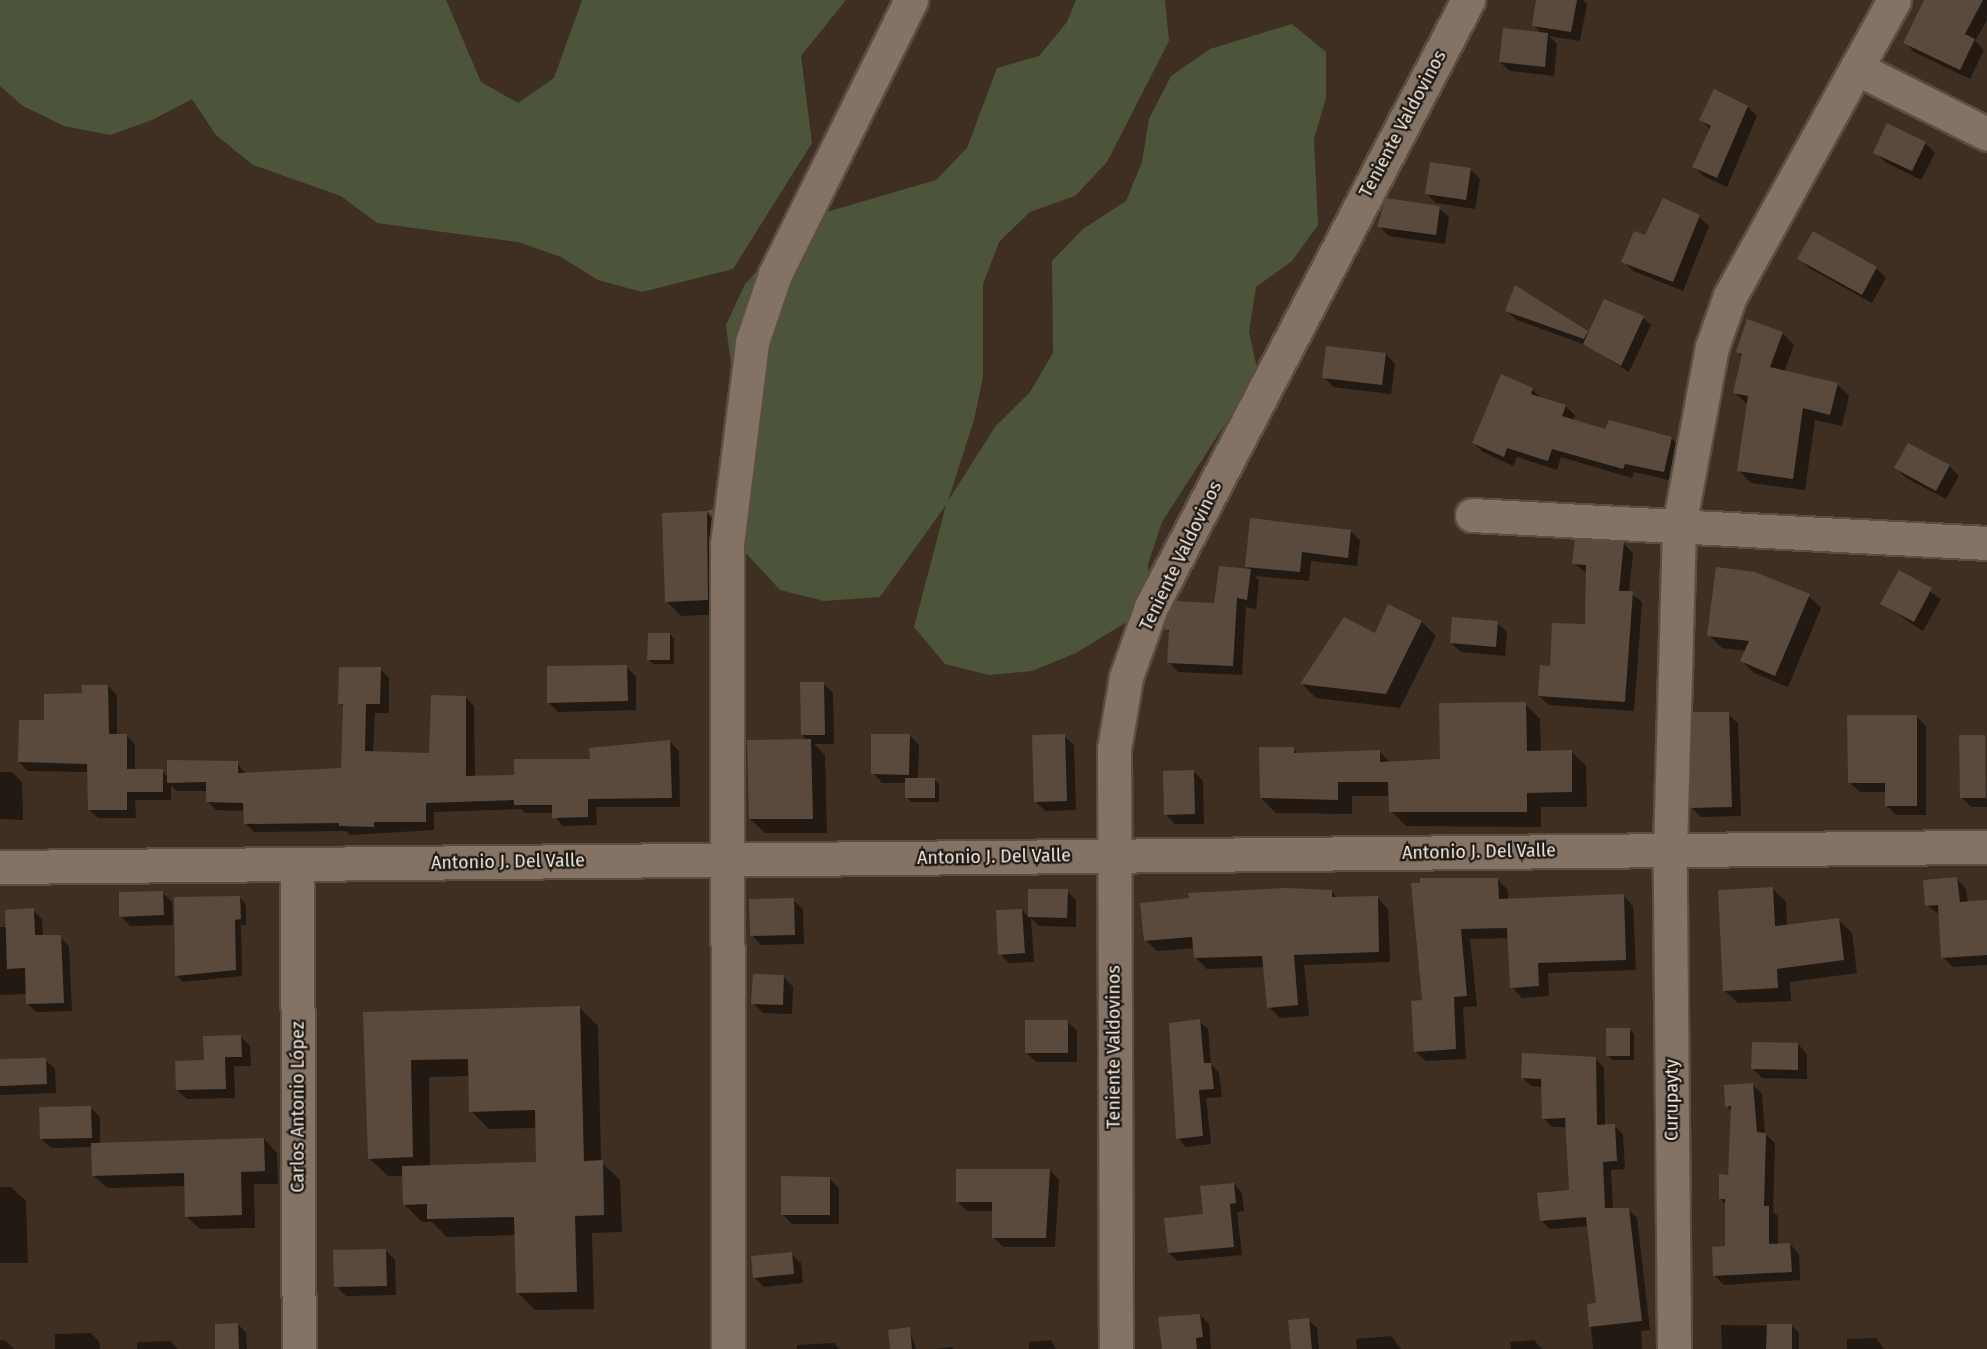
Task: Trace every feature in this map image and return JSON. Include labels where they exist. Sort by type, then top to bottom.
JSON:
[{"type":"street","points":[[728,1349],[727,544],[752,342],[776,274],[911,0]]},
{"type":"street","name":"Teniente Valdovinos","points":[[1116,1349],[1112,856],[1114,749],[1126,677],[1151,608],[1468,0]]},
{"type":"street","name":"Curupayty","points":[[1674,1349],[1670,850],[1679,526],[1712,347],[1730,296],[1858,69],[1894,0]]},
{"type":"street","points":[[1858,69],[1987,134]]},
{"type":"street","points":[[1472,515],[1987,543]]},
{"type":"street","name":"Antonio J. Del Valle","points":[[0,867],[1987,847]]},
{"type":"street","name":"Carlos Antonio López","points":[[297,864],[299,1349]]},
{"type":"green space","points":[[0,0],[446,0],[481,82],[518,103],[554,78],[582,0],[846,0],[801,56],[812,143],[733,269],[642,292],[598,280],[561,257],[518,242],[377,223],[341,196],[253,165],[216,135],[192,99],[152,120],[110,135],[64,126],[23,106],[0,86]]},
{"type":"green space","points":[[1076,0],[1165,0],[1169,41],[1107,162],[1075,196],[1030,212],[999,242],[983,284],[983,377],[974,420],[948,501],[995,427],[1030,392],[1053,353],[1052,261],[1083,229],[1126,201],[1142,162],[1149,119],[1171,76],[1210,49],[1292,24],[1326,52],[1326,98],[1314,139],[1318,225],[1292,261],[1256,287],[1249,332],[1258,373],[1162,522],[1148,564],[1151,607],[1076,653],[1032,671],[989,675],[945,664],[914,627],[946,505],[880,597],[824,601],[780,590],[707,511],[725,505],[738,418],[726,325],[745,284],[806,218],[936,180],[967,148],[997,68],[1039,56],[1067,22]]},
{"type":"building","points":[[1536,0],[1577,0],[1571,32],[1532,26]]},
{"type":"building","points":[[1924,0],[1983,0],[1965,34],[1975,39],[1960,70],[1903,43]]},
{"type":"building","points":[[1503,28],[1548,33],[1545,67],[1499,62]]},
{"type":"building","points":[[1714,89],[1748,106],[1717,178],[1692,167],[1711,126],[1699,120]]},
{"type":"building","points":[[1887,123],[1926,142],[1912,171],[1873,153]]},
{"type":"building","points":[[1430,162],[1471,168],[1466,200],[1425,194]]},
{"type":"building","points":[[1386,198],[1440,206],[1436,235],[1377,227]]},
{"type":"building","points":[[1663,198],[1700,215],[1673,282],[1621,262],[1634,231],[1645,235]]},
{"type":"building","points":[[1813,231],[1877,267],[1862,295],[1797,259]]},
{"type":"building","points":[[1515,285],[1588,331],[1584,339],[1505,311]]},
{"type":"building","points":[[1604,299],[1644,316],[1621,366],[1583,344]]},
{"type":"building","points":[[1747,319],[1783,332],[1770,367],[1838,383],[1830,415],[1803,408],[1793,479],[1737,471],[1748,396],[1733,393],[1742,354],[1736,352]]},
{"type":"building","points":[[1326,346],[1386,353],[1382,385],[1322,378]]},
{"type":"building","points":[[1501,374],[1533,388],[1531,394],[1566,405],[1562,416],[1605,429],[1609,420],[1672,437],[1664,472],[1625,464],[1623,469],[1552,449],[1548,461],[1507,448],[1504,457],[1472,443]]},
{"type":"building","points":[[1908,443],[1950,465],[1936,491],[1894,468]]},
{"type":"building","points":[[707,511],[708,600],[665,602],[662,513]]},
{"type":"building","points":[[1250,518],[1351,530],[1348,558],[1302,552],[1300,572],[1245,567]]},
{"type":"building","points":[[1575,539],[1624,542],[1619,591],[1633,591],[1625,702],[1538,696],[1540,665],[1550,666],[1552,623],[1585,624],[1586,565],[1572,564]]},
{"type":"building","points":[[1219,566],[1251,569],[1247,600],[1237,598],[1233,666],[1167,663],[1169,630],[1165,630],[1165,623],[1175,601],[1214,603]]},
{"type":"building","points":[[1716,567],[1755,572],[1810,594],[1775,676],[1740,661],[1749,641],[1707,636]]},
{"type":"building","points":[[1899,570],[1932,588],[1914,622],[1880,604]]},
{"type":"building","points":[[1388,604],[1422,621],[1386,694],[1300,684],[1344,617],[1375,633]]},
{"type":"building","points":[[1452,617],[1498,621],[1496,647],[1450,643]]},
{"type":"building","points":[[648,633],[670,633],[670,660],[647,660]]},
{"type":"building","points":[[627,665],[628,701],[547,703],[547,666]]},
{"type":"building","points":[[339,667],[381,667],[380,704],[366,704],[365,751],[429,753],[431,695],[466,696],[466,776],[514,775],[514,759],[590,759],[589,748],[670,740],[672,798],[588,799],[588,817],[552,818],[552,805],[514,805],[514,800],[426,803],[426,822],[374,822],[374,827],[339,826],[339,823],[244,824],[243,803],[206,802],[206,782],[167,783],[167,760],[238,761],[238,773],[341,768],[343,704],[338,704]]},
{"type":"building","points":[[800,682],[824,682],[825,735],[801,735]]},
{"type":"building","points":[[82,685],[108,685],[109,734],[127,734],[127,769],[163,769],[163,792],[127,792],[127,810],[88,810],[87,764],[18,762],[19,720],[44,720],[44,694],[82,693]]},
{"type":"building","points":[[1526,702],[1527,751],[1572,750],[1572,792],[1527,793],[1527,812],[1389,812],[1388,782],[1338,782],[1338,800],[1260,798],[1259,747],[1294,747],[1294,753],[1380,750],[1380,762],[1440,759],[1439,703]]},
{"type":"building","points":[[1693,712],[1729,712],[1732,807],[1690,808]]},
{"type":"building","points":[[1847,715],[1917,715],[1917,806],[1885,806],[1885,783],[1848,783]]},
{"type":"building","points":[[871,734],[910,734],[909,775],[871,774]]},
{"type":"building","points":[[1065,734],[1067,801],[1034,802],[1032,735]]},
{"type":"building","points":[[1959,735],[1985,735],[1986,798],[1960,798]]},
{"type":"building","points":[[811,739],[813,819],[749,819],[747,740]]},
{"type":"building","points":[[1194,770],[1195,814],[1164,815],[1163,771]]},
{"type":"building","points":[[905,778],[935,778],[935,798],[905,798]]},
{"type":"building","points":[[1957,877],[1960,902],[1987,900],[1987,955],[1941,958],[1938,905],[1925,906],[1923,880]]},
{"type":"building","points":[[1420,878],[1498,878],[1499,899],[1624,894],[1626,960],[1538,963],[1539,986],[1510,988],[1507,928],[1461,929],[1467,996],[1454,997],[1456,1049],[1414,1052],[1411,1001],[1422,1000],[1411,883],[1420,883]]},
{"type":"building","points":[[1773,887],[1775,926],[1839,918],[1844,960],[1777,969],[1778,988],[1723,991],[1718,890]]},
{"type":"building","points":[[1287,888],[1332,890],[1332,897],[1378,896],[1379,952],[1294,955],[1298,1005],[1267,1008],[1262,956],[1194,958],[1192,937],[1144,941],[1140,903],[1189,898],[1188,893]]},
{"type":"building","points":[[1028,889],[1068,889],[1067,918],[1028,917]]},
{"type":"building","points":[[163,891],[164,915],[119,917],[119,892]]},
{"type":"building","points":[[240,896],[241,919],[235,920],[236,970],[175,976],[174,897]]},
{"type":"building","points":[[794,898],[795,935],[750,936],[749,899]]},
{"type":"building","points":[[34,908],[35,935],[61,935],[64,1003],[26,1004],[25,968],[7,969],[5,910]]},
{"type":"building","points":[[1022,909],[1025,953],[998,955],[996,910]]},
{"type":"building","points":[[753,974],[784,975],[783,1005],[751,1004]]},
{"type":"building","points":[[580,1006],[584,1161],[603,1160],[604,1215],[575,1216],[577,1292],[516,1293],[514,1217],[427,1219],[427,1204],[403,1205],[402,1166],[536,1162],[535,1110],[469,1112],[468,1059],[411,1060],[413,1157],[368,1159],[363,1012]]},
{"type":"building","points":[[1200,1019],[1204,1063],[1211,1063],[1214,1089],[1199,1090],[1203,1136],[1176,1139],[1169,1023]]},
{"type":"building","points":[[1025,1020],[1068,1020],[1068,1053],[1025,1053]]},
{"type":"building","points":[[1606,1028],[1630,1028],[1630,1056],[1606,1056]]},
{"type":"building","points":[[241,1035],[242,1057],[225,1057],[226,1089],[176,1090],[175,1061],[204,1060],[203,1036]]},
{"type":"building","points":[[1752,1042],[1798,1043],[1798,1070],[1751,1069]]},
{"type":"building","points":[[1522,1053],[1596,1057],[1597,1125],[1615,1124],[1617,1161],[1603,1162],[1605,1208],[1629,1208],[1642,1321],[1589,1327],[1587,1304],[1596,1303],[1586,1217],[1540,1221],[1537,1193],[1569,1190],[1565,1118],[1542,1119],[1541,1079],[1521,1078]]},
{"type":"building","points":[[46,1058],[47,1084],[0,1086],[0,1059]]},
{"type":"building","points":[[1753,1083],[1757,1132],[1766,1133],[1764,1206],[1769,1206],[1769,1244],[1790,1243],[1792,1272],[1713,1276],[1712,1247],[1725,1246],[1725,1199],[1719,1199],[1719,1174],[1728,1175],[1731,1106],[1725,1107],[1724,1085]]},
{"type":"building","points":[[91,1106],[92,1138],[40,1139],[39,1107]]},
{"type":"building","points":[[264,1138],[265,1171],[241,1172],[242,1215],[185,1217],[184,1173],[92,1176],[91,1143]]},
{"type":"building","points":[[956,1169],[1050,1169],[1046,1238],[992,1238],[992,1202],[956,1202]]},
{"type":"building","points":[[781,1176],[830,1177],[830,1215],[781,1215]]},
{"type":"building","points":[[1234,1183],[1236,1203],[1230,1204],[1234,1247],[1168,1253],[1164,1218],[1203,1214],[1200,1186]]},
{"type":"building","points":[[386,1249],[387,1286],[334,1287],[333,1250]]},
{"type":"building","points":[[792,1252],[794,1274],[753,1278],[751,1256]]},
{"type":"building","points":[[1200,1314],[1203,1337],[1196,1338],[1197,1349],[1162,1349],[1158,1317]]},
{"type":"building","points":[[1309,1318],[1312,1349],[1291,1349],[1288,1320]]},
{"type":"building","points":[[238,1323],[239,1349],[215,1349],[215,1324]]},
{"type":"building","points":[[1767,1324],[1792,1324],[1792,1349],[1766,1349]]},
{"type":"building","points":[[910,1327],[912,1349],[890,1349],[888,1330]]}]
